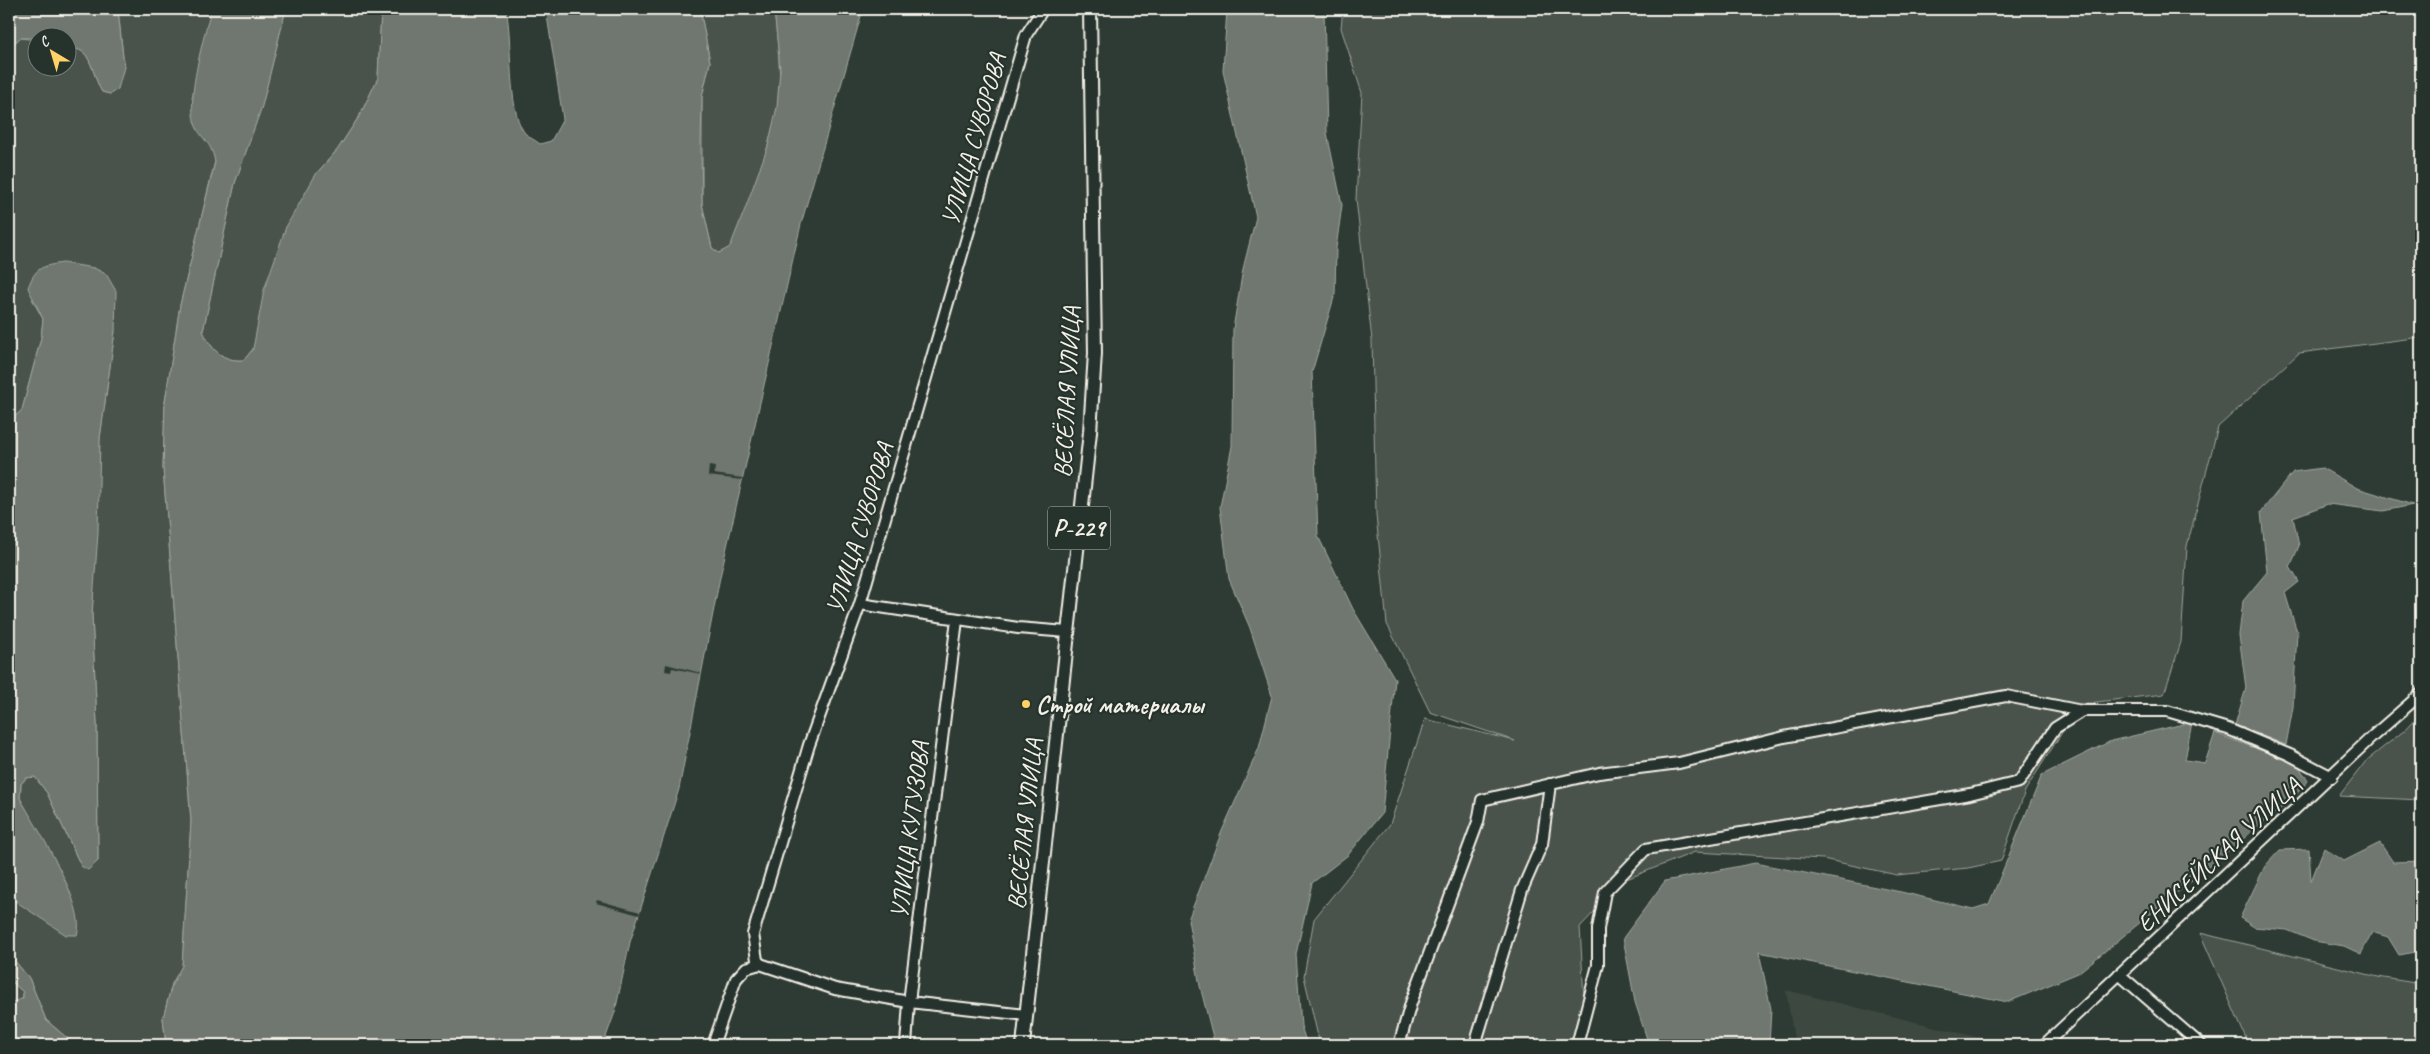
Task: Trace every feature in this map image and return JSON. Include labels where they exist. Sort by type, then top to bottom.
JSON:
[{"type":"main road","name":"ВЕСЁЛАЯ УЛИЦА","points":[[1023,1045],[1090,432],[1095,353],[1090,9]]},
{"type":"street","name":"УЛИЦА СУВОРОВА","points":[[760,964],[757,960],[753,934],[810,744],[860,604],[1026,35],[1043,9]]},
{"type":"street","points":[[860,604],[957,620],[1067,632]]},
{"type":"street","name":"УЛИЦА КУТУЗОВА","points":[[906,1045],[909,1002],[957,620]]},
{"type":"street","name":"ЕНИСЕЙСКАЯ УЛИЦА","points":[[2044,1045],[2374,735],[2421,694]]},
{"type":"street","points":[[1399,1045],[1410,1003],[1478,822],[1482,800],[1599,773],[1679,763],[1784,737],[2006,696],[2082,711],[2167,711],[2228,729],[2290,755],[2332,776]]},
{"type":"street","points":[[1577,1045],[1598,965],[1598,929],[1606,892],[1646,848],[1960,796],[2019,782],[2055,728],[2082,711]]},
{"type":"street","points":[[1475,1045],[1522,890],[1542,844],[1550,784]]},
{"type":"street","points":[[713,1045],[736,979],[746,968],[760,964],[836,989],[909,1002],[1026,1015]]},
{"type":"street","points":[[2119,974],[2201,1045]]},
{"type":"shaded area","points":[[9,9],[118,9],[124,67],[118,89],[110,94],[102,92],[86,55],[78,50],[78,28],[28,28],[28,38],[20,38],[12,45],[9,60]]},
{"type":"shaded area","points":[[118,9],[211,9],[192,98],[204,138],[213,148],[215,161],[180,305],[165,402],[163,468],[191,821],[182,966],[172,984],[163,1018],[166,1045],[75,1045],[46,1020],[29,978],[9,954],[9,897],[69,889],[20,798],[21,784],[26,778],[35,777],[47,793],[81,866],[98,861],[97,724],[92,615],[100,438],[115,331],[32,299],[43,319],[41,338],[22,410],[9,422],[9,60],[12,45],[20,38],[28,39],[28,78],[78,78],[78,49],[89,60],[102,92],[110,94],[124,67]]},
{"type":"shaded area","points":[[211,9],[286,9],[262,106],[235,183],[203,331],[218,353],[229,359],[244,360],[253,349],[264,290],[286,227],[316,174],[338,149],[360,115],[378,78],[381,9],[506,9],[515,107],[524,132],[540,144],[551,141],[563,119],[546,9],[700,9],[710,62],[702,97],[702,204],[712,248],[719,253],[730,247],[768,146],[777,107],[780,69],[774,9],[863,9],[801,224],[720,577],[679,789],[630,942],[615,1012],[603,1045],[166,1045],[163,1018],[172,984],[182,966],[191,821],[163,468],[165,402],[180,305],[215,162],[211,149],[195,124],[193,112],[194,83]]},
{"type":"shaded area","points":[[286,9],[381,9],[378,78],[360,115],[338,149],[316,174],[253,349],[244,360],[229,359],[214,349],[203,331],[235,183],[262,105]]},
{"type":"shaded area","points":[[700,9],[774,9],[779,59],[779,97],[768,145],[757,180],[730,248],[719,253],[712,248],[702,204],[702,97],[710,62]]},
{"type":"shaded area","points":[[1227,9],[1324,9],[1327,133],[1342,205],[1336,248],[1335,294],[1312,372],[1318,536],[1353,609],[1395,679],[1382,813],[1348,855],[1312,883],[1296,954],[1301,1026],[1307,1045],[1215,1045],[1200,986],[1188,920],[1222,831],[1259,748],[1272,696],[1250,628],[1229,579],[1220,507],[1232,446],[1233,329],[1243,269],[1256,217],[1223,71]]},
{"type":"shaded area","points":[[1343,9],[2421,9],[2421,337],[2299,353],[2218,427],[2187,546],[2181,642],[2164,694],[2080,704],[2025,791],[2001,861],[1968,868],[1897,875],[1823,859],[1695,852],[1624,880],[1580,927],[1586,1035],[1582,1045],[1320,1045],[1304,976],[1314,919],[1390,824],[1425,719],[1515,741],[1430,712],[1387,624],[1376,515],[1372,340],[1356,199],[1362,93],[1341,28]]},
{"type":"shaded area","points":[[63,263],[94,268],[106,274],[116,291],[115,331],[100,438],[98,533],[92,615],[97,724],[98,861],[88,870],[81,866],[47,793],[35,777],[26,778],[21,784],[20,798],[48,846],[68,886],[78,922],[77,935],[66,935],[9,897],[9,422],[22,410],[41,338],[43,319],[28,288],[33,276],[40,269]]},
{"type":"shaded area","points":[[2322,468],[2357,488],[2413,505],[2383,511],[2328,504],[2293,517],[2299,546],[2290,567],[2299,582],[2285,593],[2297,632],[2293,707],[2286,745],[2235,725],[2246,688],[2239,635],[2243,601],[2267,572],[2261,512],[2293,472]]},
{"type":"shaded area","points":[[2421,713],[2421,800],[2339,796],[2366,761],[2405,730]]},
{"type":"shaded area","points":[[2192,722],[2185,760],[2205,763],[2215,733],[2289,761],[2300,768],[2308,781],[2292,799],[2078,973],[2008,1002],[1759,952],[1771,1009],[1769,1045],[1649,1045],[1635,1002],[1623,938],[1665,881],[1755,863],[1901,892],[1973,909],[1989,904],[2042,775],[2111,741]]},
{"type":"shaded area","points":[[2380,843],[2393,862],[2421,861],[2421,951],[2399,955],[2388,937],[2372,932],[2361,954],[2344,946],[2314,941],[2287,930],[2254,927],[2240,918],[2265,866],[2280,850],[2309,849],[2311,881],[2324,848],[2344,861]]},
{"type":"shaded area","points":[[2200,933],[2378,977],[2421,984],[2421,1045],[2249,1045]]},
{"type":"shaded area","points":[[9,954],[29,978],[46,1020],[75,1045],[9,1045],[9,1004],[23,998],[23,992],[9,979]]},
{"type":"shaded area","points":[[9,979],[23,992],[23,998],[9,1004]]},
{"type":"shaded area","points":[[1786,990],[2009,1045],[1795,1045]]},
{"type":"pier","points":[[709,466],[715,467],[714,474],[742,478],[742,480],[708,476]]},
{"type":"pier","points":[[666,664],[701,674],[672,668],[671,672],[665,671]]},
{"type":"pier","points":[[597,900],[640,912],[639,915],[596,903]]},
{"type":"place","name":"Строй материалы","points":[[1026,704]]}]
